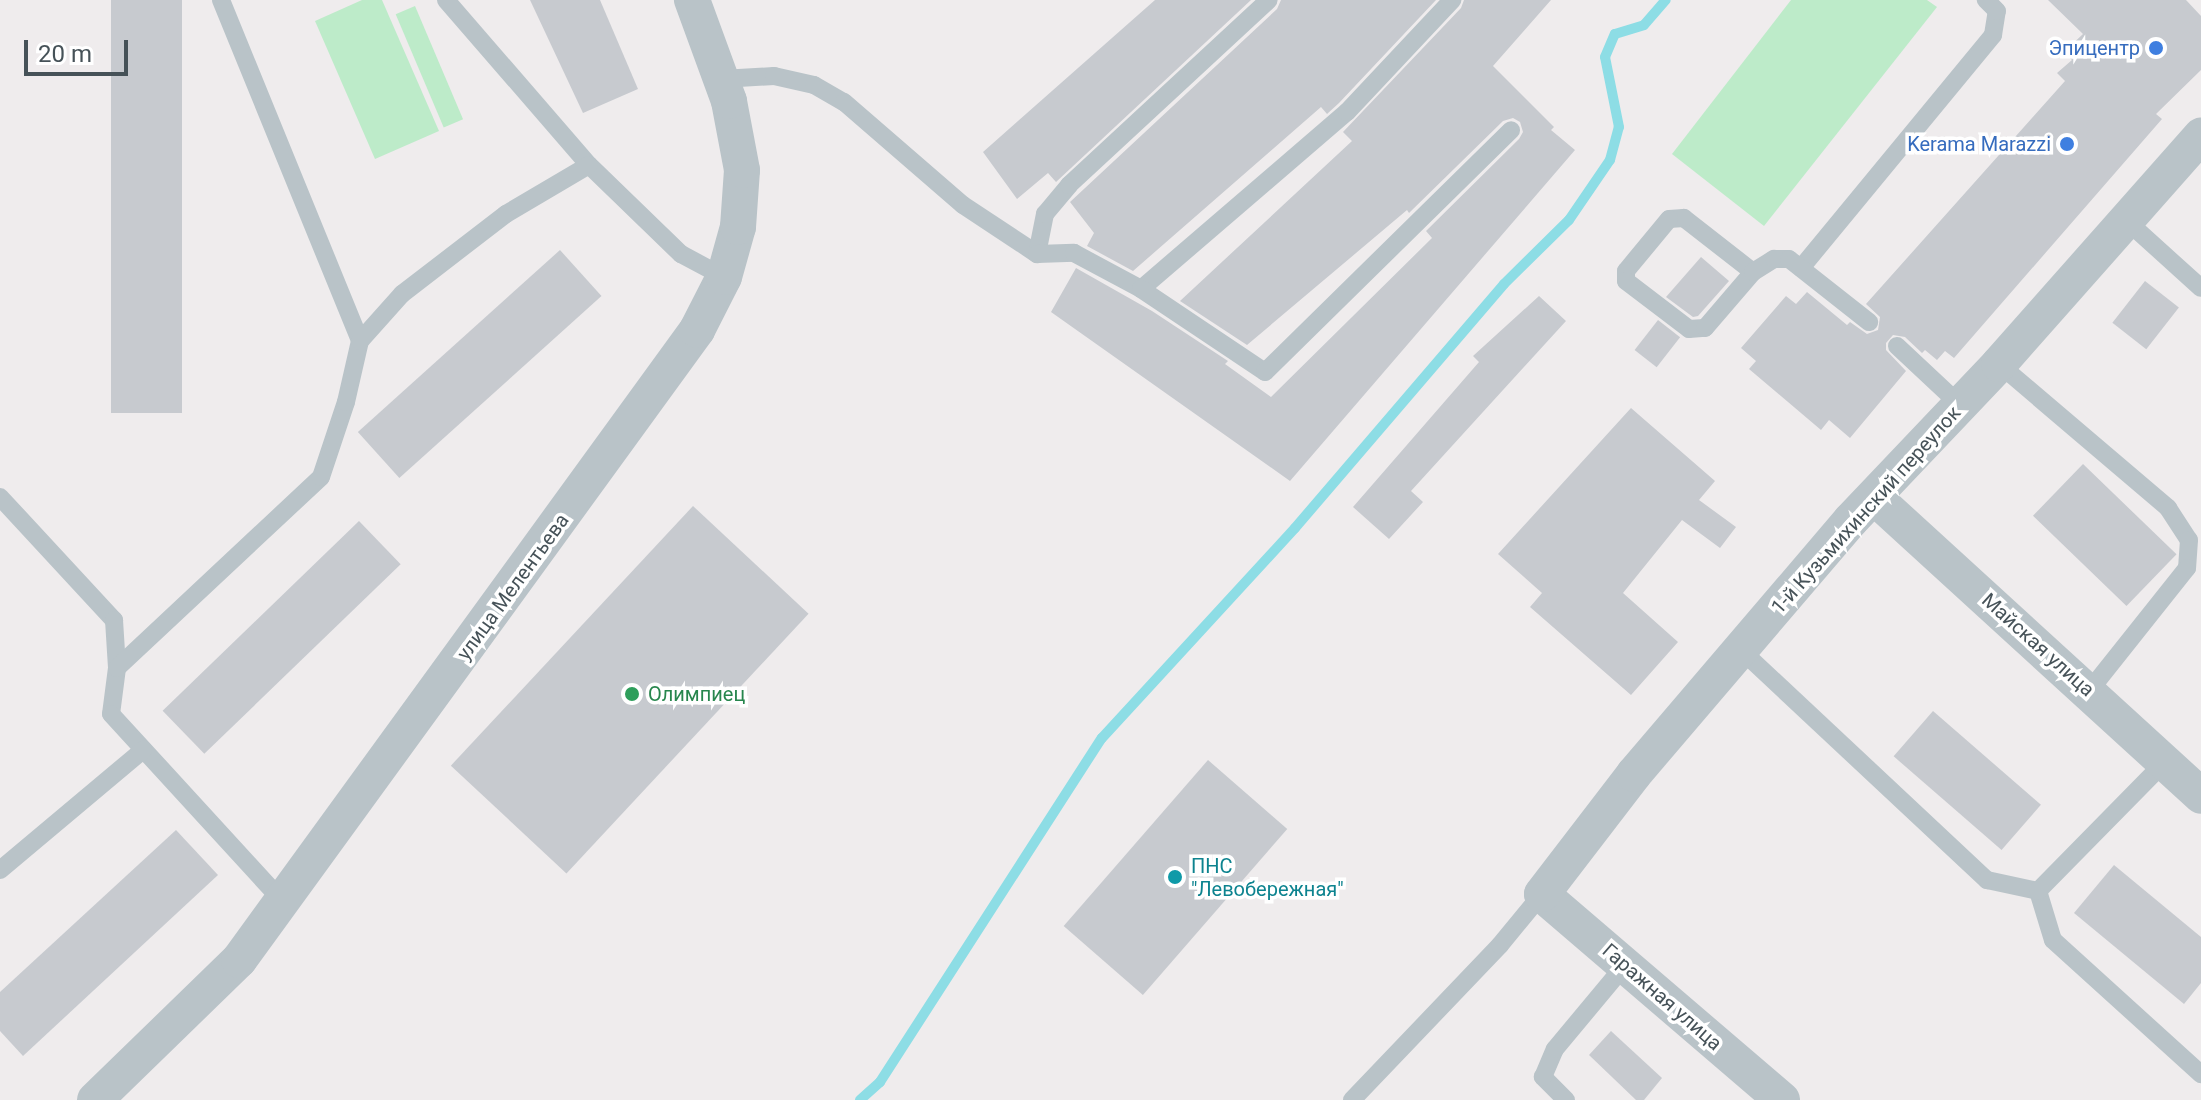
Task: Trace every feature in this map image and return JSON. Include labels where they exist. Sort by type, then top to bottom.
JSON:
[{"type":"street","name":"улица Мелентьева","points":[[95,1100],[239,960],[668,374],[724,277],[738,227],[742,170],[729,101],[692,0]]},
{"type":"street","name":"1-й Кузьмихинский переулок","points":[[1542,894],[1634,774],[1874,497],[2128,222],[2201,136]]},
{"type":"street","name":"Майская улица","points":[[1874,497],[2201,796]]},
{"type":"street","name":"Гаражная улица","points":[[1542,894],[1782,1100]]},
{"type":"lane","points":[[221,0],[360,341]]},
{"type":"lane","points":[[446,0],[589,165],[681,254],[724,277]]},
{"type":"lane","points":[[1037,254],[1045,214],[1069,185],[1269,0]]},
{"type":"lane","points":[[1141,289],[1347,112],[1452,0]]},
{"type":"lane","points":[[1801,268],[1993,35],[1997,11],[1986,0]]},
{"type":"lane","points":[[721,79],[774,76],[814,85],[844,102],[963,205],[1037,254],[1074,253],[1141,289],[1265,372],[1511,130]]},
{"type":"lane","points":[[117,668],[321,477],[346,402],[360,341],[402,294],[506,214],[589,165]]},
{"type":"lane","points":[[1753,272],[1684,218],[1669,219],[1626,271],[1626,281],[1689,329],[1705,328],[1753,272],[1774,259],[1789,259],[1869,322]]},
{"type":"lane","points":[[2128,222],[2201,288]]},
{"type":"lane","points":[[1897,346],[1960,405]]},
{"type":"lane","points":[[1999,364],[2168,508],[2189,540],[2187,568],[2089,691]]},
{"type":"lane","points":[[0,497],[114,620],[117,668],[111,714],[283,902]]},
{"type":"lane","points":[[1741,650],[1987,880],[2038,891]]},
{"type":"lane","points":[[0,870],[143,750]]},
{"type":"lane","points":[[2038,891],[2164,763]]},
{"type":"lane","points":[[2038,891],[2053,940],[2201,1074]]},
{"type":"lane","points":[[1352,1100],[1500,945],[1542,894]]},
{"type":"lane","points":[[1566,1100],[1543,1077],[1555,1049],[1625,965]]},
{"type":"green space","points":[[362,0],[382,0],[439,131],[375,159],[315,21]]},
{"type":"green space","points":[[1791,0],[1927,0],[1937,7],[1764,226],[1672,154]]},
{"type":"green space","points":[[415,6],[463,119],[444,127],[396,14]]},
{"type":"building","points":[[111,0],[182,0],[182,413],[111,413]]},
{"type":"building","points":[[530,0],[600,0],[638,89],[583,113]]},
{"type":"building","points":[[1155,0],[1251,0],[1056,182],[1048,173],[1017,199],[983,152]]},
{"type":"building","points":[[1281,0],[1436,0],[1327,114],[1321,107],[1133,271],[1087,246],[1094,233],[1070,202],[1277,9]]},
{"type":"building","points":[[1464,0],[1551,0],[1493,66],[1554,127],[1551,130],[1575,150],[1290,481],[1051,312],[1076,268],[1152,311],[1228,361],[1225,364],[1271,397],[1432,238],[1426,231],[1519,139],[1523,132],[1520,122],[1513,118],[1503,121],[1409,213],[1407,210],[1247,345],[1180,301],[1352,141],[1343,132],[1461,8]]},
{"type":"building","points":[[2048,0],[2186,0],[2201,16],[2201,70],[2156,114],[2162,119],[1954,358],[1945,351],[1937,360],[1925,350],[1922,353],[1905,337],[1893,335],[1886,343],[1886,350],[1906,371],[1850,438],[1829,420],[1821,430],[1749,369],[1756,361],[1741,348],[1786,296],[1796,304],[1807,292],[1847,325],[1850,322],[1867,334],[1878,330],[1880,317],[1866,304],[2065,81],[2057,73],[2072,60],[2064,52],[2083,34]]},
{"type":"building","points":[[560,250],[601,296],[399,478],[358,432]]},
{"type":"building","points":[[1701,257],[1729,281],[1698,316],[1693,317],[1666,297]]},
{"type":"building","points":[[2145,281],[2179,307],[2146,349],[2112,323]]},
{"type":"building","points":[[1539,296],[1566,321],[1411,491],[1423,502],[1389,539],[1353,507],[1479,362],[1473,356]]},
{"type":"building","points":[[1658,320],[1680,337],[1657,367],[1635,350]]},
{"type":"building","points":[[1631,408],[1715,481],[1699,500],[1736,527],[1720,548],[1682,520],[1623,593],[1678,642],[1631,695],[1530,607],[1542,593],[1498,554]]},
{"type":"building","points":[[2083,464],[2177,554],[2126,606],[2033,516]]},
{"type":"building","name":"Олимпиец","points":[[693,506],[809,614],[566,873],[451,766]]},
{"type":"building","points":[[359,521],[401,564],[204,754],[163,711]]},
{"type":"building","points":[[1933,711],[2041,805],[2002,850],[1894,756]]},
{"type":"building","name":"ПНС \"Левобережная\"","points":[[1208,760],[1287,829],[1143,995],[1064,926]]},
{"type":"building","points":[[176,830],[218,875],[23,1056],[0,1031],[0,992]]},
{"type":"building","points":[[2114,865],[2201,937],[2201,983],[2184,1004],[2074,913]]},
{"type":"building","points":[[1611,1031],[1662,1078],[1644,1100],[1636,1100],[1589,1055]]},
{"type":"waterway","points":[[860,1100],[880,1082],[1102,738],[1295,528],[1504,284],[1569,220],[1610,160],[1619,127],[1605,57],[1615,34],[1644,25],[1666,0]]},
{"type":"place","name":"Эпицентр","points":[[2156,48]]},
{"type":"place","name":"Kerama Marazzi","points":[[2067,144]]},
{"type":"place","name":"Олимпиец","points":[[632,694]]},
{"type":"place","name":"ПНС \"Левобережная\"","points":[[1175,877]]}]
